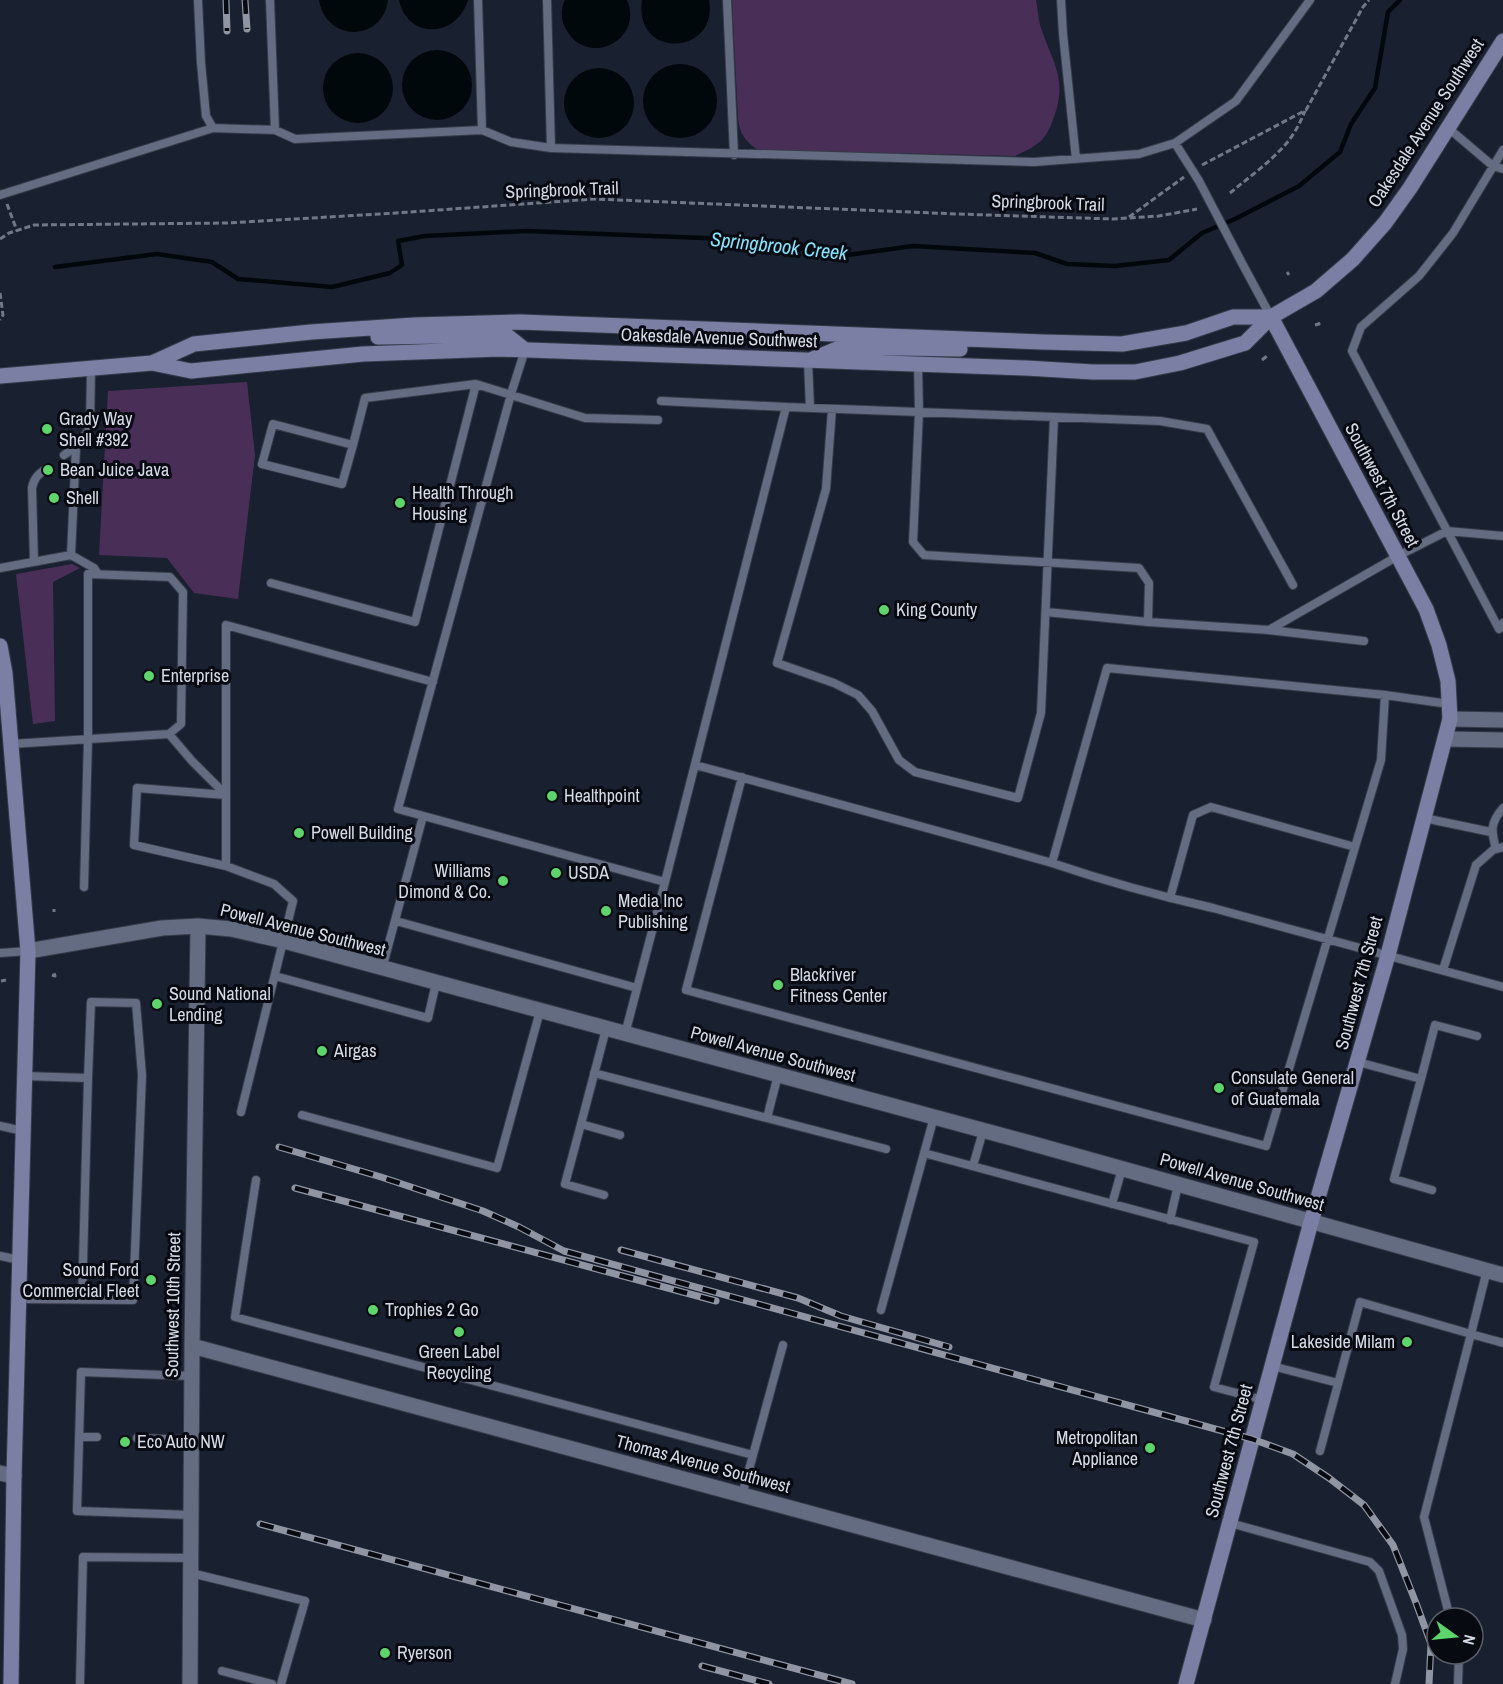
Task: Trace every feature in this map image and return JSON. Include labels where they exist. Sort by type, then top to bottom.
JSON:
[{"type":"street","name":"Oakesdale Avenue Southwest","points":[[0,376],[152,363],[191,371],[363,354],[525,350],[1093,372],[1134,372],[1180,363],[1245,343],[1271,317],[1316,291],[1353,259],[1385,223],[1410,188],[1503,41]]},
{"type":"street","name":"Oakesdale Avenue Southwest","points":[[152,363],[194,344],[415,325],[520,322],[1122,344],[1186,333],[1233,316],[1271,317]]},
{"type":"street","name":"Southwest 7th Street","points":[[1186,1684],[1311,1222],[1388,955],[1445,739],[1450,712],[1448,681],[1439,645],[1426,609],[1271,317]]},
{"type":"street","points":[[341,330],[378,337],[506,334],[525,350]]},
{"type":"street","points":[[808,361],[842,346],[969,350],[995,340]]},
{"type":"street","points":[[0,646],[5,673],[28,951],[19,1299],[7,1474],[6,1621],[11,1684]]},
{"type":"street","points":[[1450,712],[1503,720]]},
{"type":"street","points":[[1445,739],[1503,740]]},
{"type":"street","name":"Powell Avenue Southwest","points":[[28,951],[162,928],[198,926],[231,928],[934,1117],[1503,1275]]},
{"type":"street","name":"Southwest 10th Street","points":[[190,1684],[198,926]]},
{"type":"street","name":"Thomas Avenue Southwest","points":[[192,1346],[1204,1620]]},
{"type":"lane","points":[[198,0],[206,116],[213,128]]},
{"type":"lane","points":[[270,0],[275,130]]},
{"type":"lane","points":[[478,0],[482,130]]},
{"type":"lane","points":[[547,0],[551,148]]},
{"type":"lane","points":[[727,0],[734,154]]},
{"type":"lane","points":[[1061,0],[1076,159]]},
{"type":"lane","points":[[2,195],[213,128],[275,130],[295,139],[482,130],[511,142],[551,148],[734,154],[1034,162],[1139,154],[1175,142],[1236,101],[1310,0]]},
{"type":"lane","points":[[1447,127],[1494,166],[1503,169]]},
{"type":"lane","points":[[1175,142],[1193,170],[1271,317]]},
{"type":"lane","points":[[1503,150],[1453,233],[1419,276],[1361,327],[1352,351],[1498,629],[1503,623]]},
{"type":"lane","points":[[525,350],[398,809],[665,882]]},
{"type":"lane","points":[[808,361],[810,408]]},
{"type":"lane","points":[[918,364],[920,412],[913,542],[924,555],[1139,568],[1149,583],[1148,622]]},
{"type":"lane","points":[[64,455],[76,447],[90,428],[91,368]]},
{"type":"lane","points":[[271,582],[415,622],[476,384]]},
{"type":"lane","points":[[353,446],[273,424],[262,464],[342,484],[353,446],[365,398],[476,384],[585,418],[658,420]]},
{"type":"lane","points":[[661,401],[1160,421],[1207,429],[1293,585]]},
{"type":"lane","points":[[625,1034],[786,407]]},
{"type":"lane","points":[[832,409],[826,489],[777,663],[834,682],[858,695],[872,711],[899,760],[915,772],[1018,798],[1041,713],[1054,417]]},
{"type":"lane","points":[[71,555],[76,447]]},
{"type":"lane","points":[[34,561],[33,480],[47,468]]},
{"type":"lane","points":[[1269,630],[1398,556],[1447,531],[1503,536]]},
{"type":"lane","points":[[0,568],[71,555],[94,568],[98,574]]},
{"type":"lane","points":[[10,744],[88,739],[169,734],[181,724],[183,592],[170,577],[88,574],[88,739],[84,887]]},
{"type":"lane","points":[[1046,612],[1269,630],[1364,641]]},
{"type":"lane","points":[[226,866],[226,625],[433,682]]},
{"type":"lane","points":[[1052,863],[1107,669],[1385,695],[1450,712]]},
{"type":"lane","points":[[742,777],[686,990],[1266,1146],[1381,760],[1385,695]]},
{"type":"lane","points":[[169,734],[226,795]]},
{"type":"lane","points":[[695,765],[1052,863],[1086,875],[1503,987]]},
{"type":"lane","points":[[226,795],[137,788],[134,845],[226,866],[274,885],[293,901],[241,1112]]},
{"type":"lane","points":[[1170,898],[1193,815],[1211,807],[1355,847]]},
{"type":"lane","points":[[1443,970],[1476,864],[1500,848],[1491,832],[1496,817],[1503,808]]},
{"type":"lane","points":[[382,969],[423,816]]},
{"type":"lane","points":[[1424,818],[1491,832]]},
{"type":"lane","points":[[396,921],[637,988]]},
{"type":"lane","points":[[0,953],[28,951]]},
{"type":"lane","points":[[275,976],[428,1018],[436,983]]},
{"type":"lane","points":[[19,1299],[82,1300],[133,1300],[142,1075],[136,1003],[91,1002],[82,1300]]},
{"type":"lane","points":[[302,1115],[497,1168],[540,1011]]},
{"type":"lane","points":[[1432,1190],[1394,1179],[1435,1025],[1477,1036]]},
{"type":"lane","points":[[604,1195],[565,1184],[606,1029]]},
{"type":"lane","points":[[1358,1062],[1420,1079]]},
{"type":"lane","points":[[594,1072],[886,1149]]},
{"type":"lane","points":[[767,1118],[778,1075]]},
{"type":"lane","points":[[24,1076],[88,1078]]},
{"type":"lane","points":[[881,1310],[934,1117]]},
{"type":"lane","points":[[581,1124],[620,1135]]},
{"type":"lane","points":[[0,1126],[23,1131]]},
{"type":"lane","points":[[973,1166],[983,1131]]},
{"type":"lane","points":[[924,1153],[1254,1242],[1214,1387],[1263,1400]]},
{"type":"lane","points":[[1112,1204],[1122,1169]]},
{"type":"lane","points":[[256,1180],[236,1317],[753,1455]]},
{"type":"lane","points":[[1170,1220],[1178,1185]]},
{"type":"lane","points":[[0,1256],[20,1260]]},
{"type":"lane","points":[[1447,1606],[1424,1517],[1487,1270]]},
{"type":"lane","points":[[1320,1451],[1360,1302],[1503,1343]]},
{"type":"lane","points":[[742,1495],[783,1345]]},
{"type":"lane","points":[[1272,1366],[1338,1383]]},
{"type":"lane","points":[[191,1515],[77,1511],[81,1372],[192,1376]]},
{"type":"lane","points":[[79,1437],[97,1437]]},
{"type":"lane","points":[[137,1438],[191,1440]]},
{"type":"lane","points":[[1230,1523],[1370,1562],[1379,1571],[1402,1635],[1403,1649],[1395,1684]]},
{"type":"lane","points":[[80,1684],[82,1557],[191,1566],[305,1601],[281,1684]]},
{"type":"lane","points":[[1459,1666],[1460,1684]]},
{"type":"lane","points":[[222,1671],[272,1684]]},
{"type":"path","points":[[1230,193],[1286,145],[1369,0]]},
{"type":"path","name":"Springbrook Trail","points":[[1127,218],[1193,170],[1306,110]]},
{"type":"path","points":[[2,195],[17,231]]},
{"type":"path","name":"Springbrook Trail","points":[[0,239],[9,233],[33,225],[227,223],[594,200],[1127,218],[1159,216],[1197,209]]},
{"type":"path","points":[[0,293],[3,315],[0,320]]},
{"type":"path","points":[[1315,325],[1319,324],[1317,320]]},
{"type":"path","points":[[1262,360],[1267,356]]},
{"type":"shaded area","points":[[319,0],[388,0],[384,14],[376,24],[366,30],[354,32],[343,30],[332,24],[324,14]]},
{"type":"shaded area","points":[[399,0],[468,0],[462,13],[453,22],[432,29],[411,22],[404,13]]},
{"type":"shaded area","points":[[565,0],[627,0],[630,14],[628,26],[621,37],[612,44],[600,48],[588,47],[577,42],[565,27],[562,12]]},
{"type":"shaded area","points":[[642,0],[709,0],[709,19],[701,32],[690,40],[676,44],[662,41],[650,33],[643,20]]},
{"type":"shaded area","points":[[732,0],[1036,0],[1040,25],[1059,80],[1058,101],[1052,123],[1041,141],[1015,156],[758,150],[744,137],[738,119]]},
{"type":"shaded area","points":[[444,50],[457,56],[466,65],[470,71],[472,85],[470,99],[462,110],[451,118],[430,120],[412,110],[404,99],[402,78],[412,60],[423,52]]},
{"type":"shaded area","points":[[358,53],[371,56],[383,63],[390,75],[393,88],[390,101],[383,113],[371,120],[358,123],[345,120],[333,113],[326,101],[323,88],[326,75],[333,63],[345,56]]},
{"type":"shaded area","points":[[680,64],[701,70],[711,80],[717,101],[711,122],[701,132],[680,138],[659,132],[649,122],[643,101],[649,80],[659,70]]},
{"type":"shaded area","points":[[592,68],[606,68],[619,73],[629,83],[634,103],[629,123],[619,133],[606,138],[592,138],[579,133],[569,123],[564,110],[564,96],[569,83],[579,73]]},
{"type":"shaded area","points":[[247,382],[255,455],[238,599],[194,593],[167,558],[99,555],[108,391]]},
{"type":"shaded area","points":[[72,564],[80,568],[53,582],[55,721],[33,724],[16,574]]},
{"type":"waterway","name":"Springbrook Creek","points":[[55,267],[157,254],[212,262],[238,279],[332,287],[390,273],[402,265],[398,241],[425,236],[526,231],[754,240],[840,256],[913,246],[1035,253],[1067,264],[1115,266],[1169,260],[1202,233],[1299,186],[1340,152],[1351,124],[1375,88],[1388,12],[1400,0]]},
{"type":"railway","points":[[226,0],[227,31]]},
{"type":"railway","points":[[245,0],[247,29]]},
{"type":"railway","points":[[279,1147],[381,1177],[483,1211],[564,1251],[1252,1439],[1293,1454],[1364,1505],[1393,1545],[1431,1644],[1429,1684]]},
{"type":"railway","points":[[295,1188],[716,1301]]},
{"type":"railway","points":[[621,1250],[798,1298],[841,1316],[949,1347]]},
{"type":"railway","points":[[260,1524],[852,1684]]},
{"type":"railway","points":[[702,1666],[769,1684]]},
{"type":"place","name":"Grady Way Shell #392","points":[[47,429]]},
{"type":"place","name":"Bean Juice Java","points":[[48,470]]},
{"type":"place","name":"Shell","points":[[54,498]]},
{"type":"place","name":"Health Through Housing","points":[[400,503]]},
{"type":"place","name":"King County","points":[[884,610]]},
{"type":"place","name":"Enterprise","points":[[149,676]]},
{"type":"place","name":"Healthpoint","points":[[552,796]]},
{"type":"place","name":"Powell Building","points":[[299,833]]},
{"type":"place","name":"USDA","points":[[556,873]]},
{"type":"place","name":"Williams Dimond & Co.","points":[[503,881]]},
{"type":"place","name":"Media Inc Publishing","points":[[606,911]]},
{"type":"place","name":"Blackriver Fitness Center","points":[[778,985]]},
{"type":"place","name":"Sound National Lending","points":[[157,1004]]},
{"type":"place","name":"Airgas","points":[[322,1051]]},
{"type":"place","name":"Consulate General of Guatemala","points":[[1219,1088]]},
{"type":"place","name":"Sound Ford Commercial Fleet","points":[[151,1280]]},
{"type":"place","name":"Trophies 2 Go","points":[[373,1310]]},
{"type":"place","name":"Green Label Recycling","points":[[459,1332]]},
{"type":"place","name":"Lakeside Milam","points":[[1407,1342]]},
{"type":"place","name":"Eco Auto NW","points":[[125,1442]]},
{"type":"place","name":"Metropolitan Appliance","points":[[1150,1448]]},
{"type":"place","name":"Ryerson","points":[[385,1653]]}]
